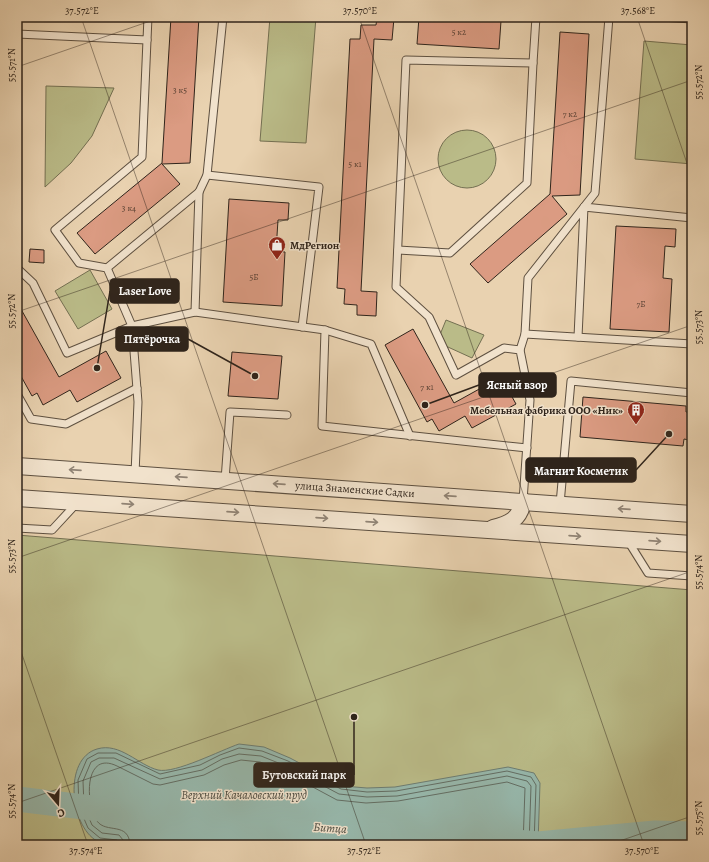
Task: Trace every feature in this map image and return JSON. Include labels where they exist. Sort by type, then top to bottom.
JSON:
[{"type":"street","name":"улица Знаменские Садки","points":[[17,466],[692,514]]},
{"type":"street","points":[[17,498],[692,544]]},
{"type":"street","points":[[481,530],[500,526],[512,521],[521,513],[523,501]]},
{"type":"lane","points":[[148,17],[142,157],[55,230],[79,263],[107,268],[199,192]]},
{"type":"lane","points":[[195,312],[199,192],[207,175],[223,17]]},
{"type":"lane","points":[[398,250],[450,253],[527,183],[536,17]]},
{"type":"lane","points":[[523,501],[530,400],[520,350],[524,334],[528,278],[595,193],[609,17]]},
{"type":"lane","points":[[661,17],[692,19]]},
{"type":"lane","points":[[17,34],[147,40]]},
{"type":"lane","points":[[520,350],[504,348],[456,375],[429,317],[396,287],[406,60],[533,64]]},
{"type":"lane","points":[[207,175],[319,187],[302,327]]},
{"type":"lane","points":[[584,207],[692,218]]},
{"type":"lane","points":[[578,337],[584,207]]},
{"type":"lane","points":[[17,268],[33,283],[67,353],[132,326],[195,312],[325,330],[371,344],[410,436]]},
{"type":"lane","points":[[107,268],[132,326],[138,402],[135,474]]},
{"type":"lane","points":[[325,330],[322,426],[527,448]]},
{"type":"lane","points":[[524,334],[692,344]]},
{"type":"lane","points":[[560,504],[571,381],[692,393]]},
{"type":"lane","points":[[17,394],[31,419],[66,424],[137,388]]},
{"type":"lane","points":[[225,480],[230,412],[287,416]]},
{"type":"lane","points":[[17,528],[52,530],[78,502]]},
{"type":"lane","points":[[627,539],[648,573],[692,576]]},
{"type":"green space","points":[[270,17],[316,17],[306,143],[260,141]]},
{"type":"green space","points":[[644,41],[692,45],[692,164],[635,159]]},
{"type":"green space","points":[[46,86],[114,88],[92,136],[71,163],[45,187]]},
{"type":"green space","points":[[461,130],[473,130],[488,138],[496,153],[496,165],[488,180],[473,188],[461,188],[446,180],[438,165],[438,153],[446,138]]},
{"type":"green space","points":[[90,270],[112,309],[78,329],[55,291]]},
{"type":"green space","points":[[446,320],[484,335],[472,358],[437,342]]},
{"type":"green space","points":[[17,535],[692,590],[692,845],[17,845]]},
{"type":"water","name":"Верхний Качаловский пруд","points":[[239,744],[264,747],[290,758],[343,786],[367,788],[395,787],[508,767],[534,773],[540,783],[538,844],[117,844],[97,841],[88,833],[81,822],[76,808],[74,793],[75,779],[79,765],[86,755],[97,749],[105,748],[121,751],[143,764],[158,770],[166,770],[198,761]]},
{"type":"building","points":[[171,17],[199,17],[190,163],[162,164],[180,184],[95,254],[77,233],[162,163]]},
{"type":"building","points":[[419,17],[501,21],[499,49],[417,44]]},
{"type":"building","points":[[377,18],[394,18],[392,40],[374,39],[361,291],[377,292],[376,316],[357,315],[357,305],[344,304],[345,289],[337,288],[350,39],[360,39],[361,25],[376,25]]},
{"type":"building","points":[[560,32],[589,34],[580,195],[552,196],[567,214],[488,283],[470,264],[550,194]]},
{"type":"building","points":[[229,199],[289,203],[288,220],[278,220],[276,251],[285,252],[282,306],[223,302]]},
{"type":"building","points":[[616,226],[676,229],[675,247],[665,246],[663,278],[672,279],[669,332],[610,329]]},
{"type":"building","points":[[30,249],[44,250],[44,263],[29,262]]},
{"type":"building","points":[[17,302],[59,377],[106,351],[121,378],[77,402],[70,390],[43,405],[37,393],[32,396],[17,369]]},
{"type":"building","points":[[413,329],[454,403],[501,377],[516,404],[472,428],[465,416],[439,431],[432,419],[427,422],[385,345]]},
{"type":"building","points":[[232,352],[282,356],[278,399],[228,396]]},
{"type":"building","name":"Мебельная фабрика ООО «Ник»","points":[[583,397],[686,406],[686,412],[691,412],[689,440],[684,439],[683,446],[580,437]]},
{"type":"waterway","name":"Битца","points":[[17,799],[109,810]]},
{"type":"waterway","name":"Битца","points":[[504,841],[538,844],[655,833],[692,834]]},
{"type":"place","name":"МдРегион","points":[[277,260]]},
{"type":"place","name":"Laser Love","points":[[97,368]]},
{"type":"place","name":"Пятёрочка","points":[[255,376]]},
{"type":"place","name":"Ясный взор","points":[[425,405]]},
{"type":"place","name":"Мебельная фабрика ООО «Ник»","points":[[636,425]]},
{"type":"place","name":"Магнит Косметик","points":[[669,434]]},
{"type":"place","name":"Бутовский парк","points":[[354,717]]}]
